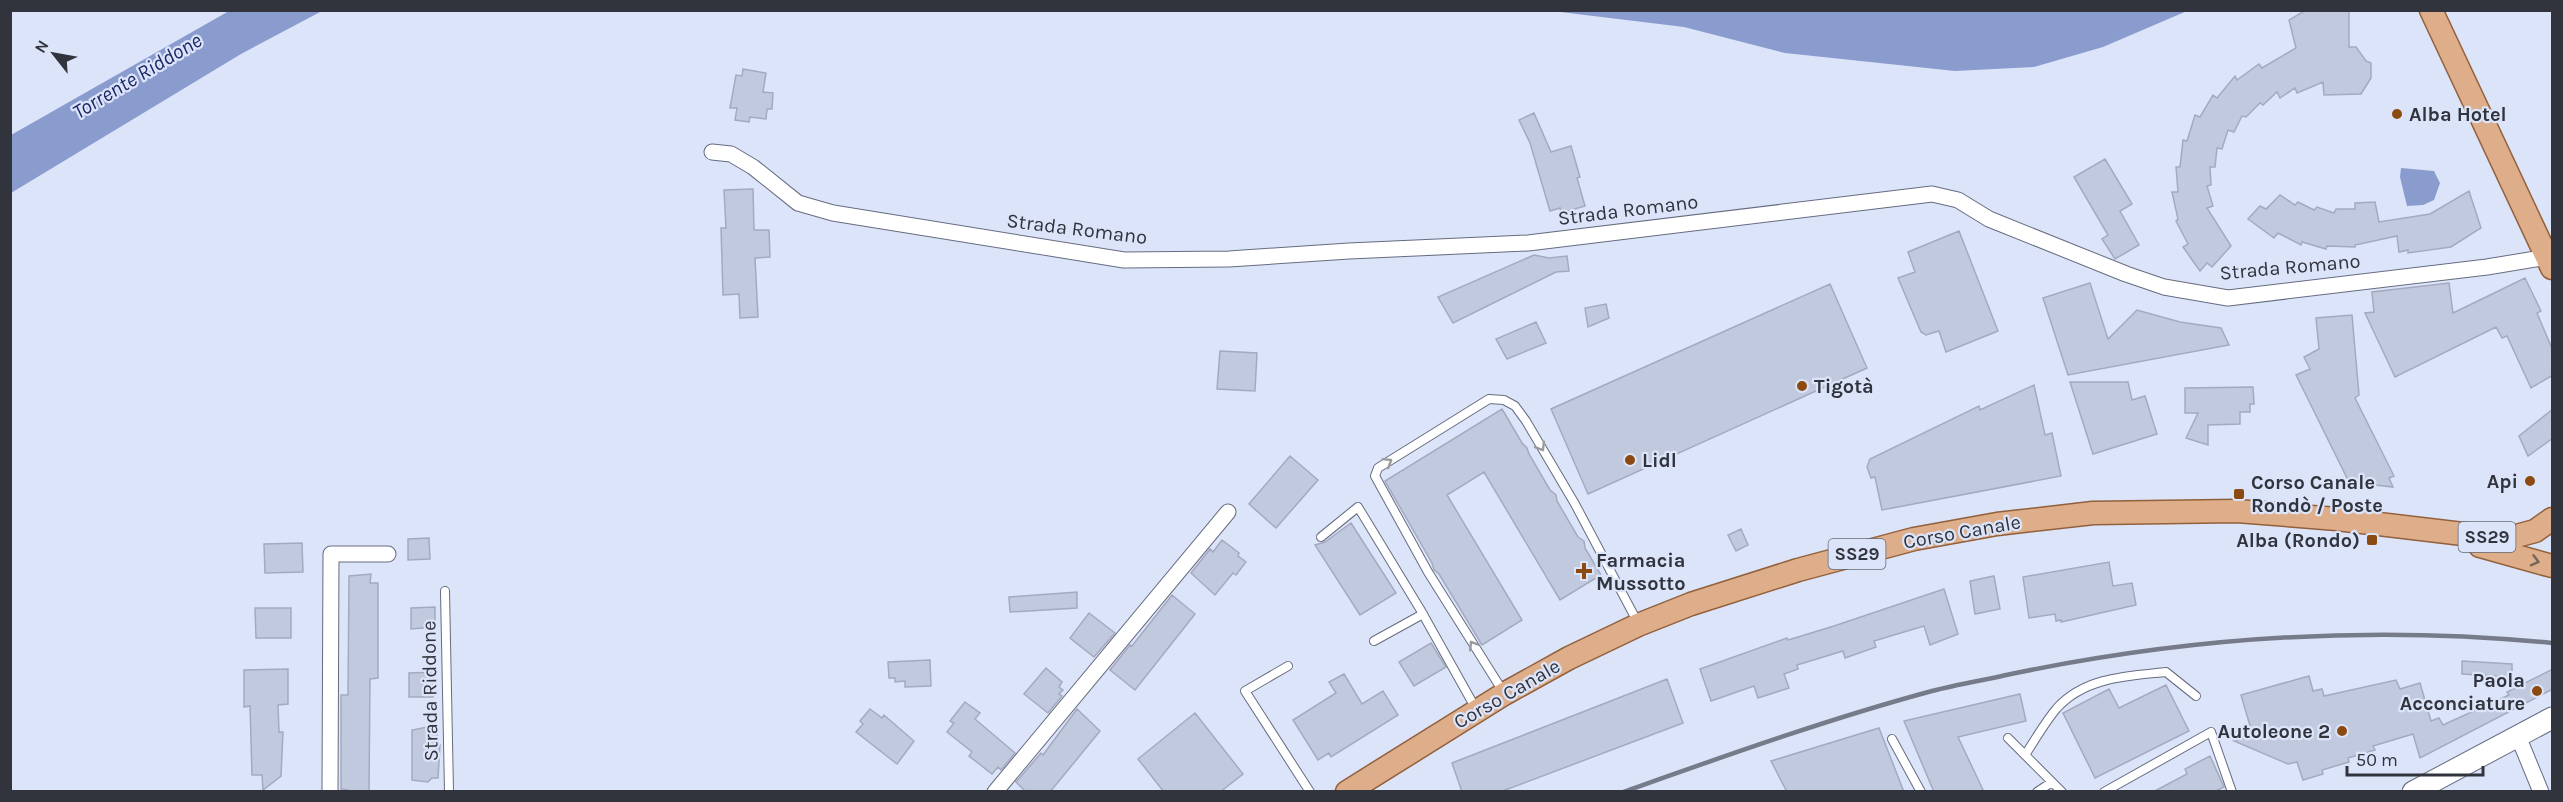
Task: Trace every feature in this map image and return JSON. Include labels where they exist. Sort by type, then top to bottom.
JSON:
[{"type":"main road","points":[[2431,10],[2550,262]]},
{"type":"main road","name":"Corso Canale","points":[[1347,792],[1504,694],[1569,658],[1638,625],[1690,604],[1798,570],[1914,539],[1997,524],[2093,513],[2237,511],[2337,519],[2505,539],[2535,531],[2553,519]]},
{"type":"main road","name":"Corso Canale","points":[[2418,529],[2553,566]]},
{"type":"street","name":"Strada Romano","points":[[712,152],[731,154],[753,167],[798,202],[833,213],[1124,260],[1229,260],[1349,251],[1528,243],[1932,194],[1958,200],[1989,219],[2126,274],[2164,287],[2228,298],[2487,267],[2550,262]]},
{"type":"street","points":[[995,792],[1228,512]]},
{"type":"street","points":[[330,792],[331,554],[388,554]]},
{"type":"street","points":[[2413,792],[2553,718]]},
{"type":"street","points":[[2518,736],[2541,792]]},
{"type":"lane","points":[[1504,694],[1428,572],[1375,476],[1378,468],[1489,399],[1504,400],[1515,406],[1526,421],[1575,504],[1638,625]]},
{"type":"lane","points":[[1321,537],[1358,507],[1423,614],[1477,710]]},
{"type":"lane","name":"Strada Riddone","points":[[445,591],[449,792]]},
{"type":"lane","points":[[1374,641],[1423,614]]},
{"type":"lane","points":[[1288,666],[1245,691],[1310,792]]},
{"type":"lane","points":[[2025,755],[2057,708],[2073,694],[2091,685],[2116,677],[2166,672],[2196,696]]},
{"type":"lane","points":[[2104,792],[2211,732],[2232,792]]},
{"type":"lane","points":[[2008,738],[2062,792]]},
{"type":"lane","points":[[1892,739],[1921,792]]},
{"type":"lane","points":[[2037,792],[2052,782]]},
{"type":"water","name":"Torrente Riddone","points":[[229,11],[322,11],[241,54],[11,193],[11,135]]},
{"type":"water","points":[[1552,11],[2187,11],[2103,47],[2034,67],[1955,71],[1785,53],[1684,27]]},
{"type":"water","points":[[2401,168],[2434,171],[2440,183],[2434,200],[2423,205],[2407,206],[2400,177]]},
{"type":"building","points":[[2306,10],[2349,10],[2349,47],[2356,47],[2366,61],[2371,63],[2371,78],[2361,94],[2324,95],[2323,82],[2297,93],[2295,88],[2280,98],[2277,92],[2263,105],[2260,103],[2246,117],[2242,116],[2234,132],[2228,130],[2222,149],[2217,148],[2215,167],[2210,167],[2211,185],[2207,186],[2213,206],[2207,208],[2231,246],[2212,267],[2207,263],[2200,271],[2183,247],[2188,244],[2176,221],[2178,219],[2172,192],[2178,192],[2176,167],[2180,167],[2183,140],[2187,141],[2195,115],[2200,117],[2213,95],[2217,98],[2235,76],[2237,80],[2259,64],[2262,68],[2296,48],[2289,20]]},
{"type":"building","points":[[743,69],[766,73],[763,92],[773,93],[772,109],[767,109],[766,119],[750,117],[749,122],[735,120],[737,108],[730,108],[736,75],[742,76]]},
{"type":"building","points":[[1534,113],[1551,152],[1571,146],[1585,206],[1561,213],[1560,208],[1550,211],[1530,143],[1519,120]]},
{"type":"building","points":[[2105,159],[2132,204],[2120,211],[2139,245],[2115,259],[2102,239],[2108,235],[2074,177]]},
{"type":"building","points":[[753,189],[754,230],[769,230],[770,257],[755,258],[758,317],[740,318],[739,294],[723,295],[721,228],[726,228],[724,190]]},
{"type":"building","points":[[2469,191],[2481,228],[2451,247],[2408,253],[2408,250],[2399,252],[2397,236],[2355,245],[2355,247],[2327,246],[2326,249],[2302,242],[2301,245],[2278,233],[2274,238],[2248,219],[2260,206],[2266,209],[2280,195],[2295,205],[2298,202],[2314,210],[2317,207],[2334,213],[2336,209],[2355,209],[2355,203],[2375,202],[2379,222],[2430,214]]},
{"type":"building","points":[[1959,231],[1998,331],[1946,352],[1939,331],[1926,335],[1921,332],[1898,278],[1915,272],[1908,252]]},
{"type":"building","points":[[1534,255],[1549,258],[1567,256],[1569,271],[1556,272],[1453,323],[1438,297]]},
{"type":"building","points":[[2525,278],[2541,311],[2537,313],[2553,351],[2553,375],[2531,388],[2507,336],[2502,338],[2496,327],[2395,377],[2365,313],[2374,312],[2372,292],[2449,283],[2453,313]]},
{"type":"building","points":[[2090,283],[2108,339],[2137,310],[2180,322],[2221,328],[2229,345],[2068,375],[2043,298]]},
{"type":"building","points":[[1830,284],[1867,368],[1588,494],[1551,409]]},
{"type":"building","points":[[1606,304],[1609,318],[1588,327],[1585,308]]},
{"type":"building","points":[[2352,315],[2359,395],[2355,398],[2394,476],[2389,478],[2393,487],[2349,482],[2296,375],[2310,369],[2304,357],[2319,349],[2316,318]]},
{"type":"building","points":[[1536,322],[1546,343],[1507,359],[1496,339]]},
{"type":"building","points":[[1220,351],[1257,353],[1255,391],[1217,389]]},
{"type":"building","points":[[2070,382],[2128,382],[2132,400],[2145,396],[2157,434],[2093,454]]},
{"type":"building","points":[[2034,385],[2045,435],[2052,433],[2061,476],[1882,510],[1875,477],[1871,478],[1867,467],[1870,459],[1979,406],[1980,410]]},
{"type":"building","points":[[2253,387],[2254,404],[2250,404],[2250,412],[2240,412],[2240,424],[2208,425],[2208,445],[2186,438],[2198,413],[2185,413],[2185,388]]},
{"type":"building","points":[[1502,409],[1550,490],[1556,495],[1557,501],[1578,537],[1584,541],[1585,548],[1601,575],[1560,600],[1484,472],[1447,495],[1522,620],[1482,645],[1439,574],[1434,570],[1385,481]]},
{"type":"building","points":[[2553,409],[2553,438],[2528,456],[2519,436]]},
{"type":"building","points":[[1290,456],[1318,480],[1276,528],[1249,504]]},
{"type":"building","points":[[1351,523],[1396,593],[1360,615],[1315,545],[1325,542]]},
{"type":"building","points":[[1741,529],[1748,545],[1736,551],[1728,535]]},
{"type":"building","points":[[429,538],[430,559],[408,560],[408,539]]},
{"type":"building","points":[[1222,540],[1239,553],[1238,556],[1246,562],[1236,575],[1233,573],[1215,595],[1191,573],[1210,549],[1213,552]]},
{"type":"building","points":[[302,543],[303,572],[265,573],[264,544]]},
{"type":"building","points":[[2109,562],[2113,586],[2132,583],[2136,605],[2061,622],[2061,620],[2056,621],[2055,614],[2029,618],[2023,577]]},
{"type":"building","points":[[371,574],[370,583],[378,583],[378,678],[370,679],[369,792],[348,792],[348,790],[341,789],[341,695],[348,695],[349,576]]},
{"type":"building","points":[[1994,576],[2000,609],[1975,614],[1970,581]]},
{"type":"building","points":[[1944,589],[1958,634],[1930,645],[1924,626],[1874,641],[1876,647],[1845,658],[1843,651],[1797,665],[1798,669],[1784,674],[1789,688],[1758,698],[1754,686],[1711,701],[1700,669],[1787,638],[1788,640],[1834,626]]},
{"type":"building","points":[[1077,592],[1077,608],[1010,612],[1009,597]]},
{"type":"building","points":[[1172,595],[1195,614],[1135,690],[1110,670]]},
{"type":"building","points":[[435,607],[435,627],[411,629],[411,608]]},
{"type":"building","points":[[255,608],[291,608],[291,638],[256,638]]},
{"type":"building","points":[[1089,613],[1115,633],[1094,657],[1070,638]]},
{"type":"building","points":[[1431,643],[1446,667],[1414,686],[1399,662]]},
{"type":"building","points":[[930,660],[931,686],[905,687],[905,681],[895,682],[895,678],[889,678],[888,662]]},
{"type":"building","points":[[2462,661],[2512,664],[2512,677],[2462,674]]},
{"type":"building","points":[[1046,668],[1062,682],[1059,687],[1063,690],[1059,694],[1062,696],[1048,713],[1024,694]]},
{"type":"building","points":[[288,669],[288,704],[278,705],[279,732],[283,732],[281,776],[263,790],[262,775],[252,775],[250,706],[244,707],[244,670]]},
{"type":"building","points":[[2553,669],[2553,689],[2420,758],[2413,734],[2373,746],[2375,750],[2348,758],[2349,762],[2322,770],[2323,774],[2303,780],[2297,762],[2288,764],[2234,741],[2253,736],[2241,695],[2309,676],[2313,691],[2322,689],[2324,696],[2396,680],[2400,689],[2420,683],[2431,721],[2439,718],[2443,725],[2509,695],[2507,692]]},
{"type":"building","points":[[433,672],[433,697],[409,697],[409,673]]},
{"type":"building","points":[[1344,674],[1362,704],[1383,691],[1398,715],[1331,757],[1329,753],[1318,760],[1293,720],[1336,693],[1329,682]]},
{"type":"building","points":[[1667,679],[1683,723],[1500,792],[1462,792],[1452,763]]},
{"type":"building","points":[[2166,685],[2189,731],[2095,778],[2063,713],[2109,689],[2119,708]]},
{"type":"building","points":[[2020,694],[2026,721],[1958,737],[1984,792],[1934,792],[1904,721]]},
{"type":"building","points":[[965,702],[980,713],[975,719],[1015,753],[1001,770],[998,767],[992,774],[969,756],[972,752],[947,732],[954,723],[950,721]]},
{"type":"building","points":[[870,709],[882,718],[884,715],[914,741],[897,764],[856,732],[863,724],[860,721]]},
{"type":"building","points":[[1077,709],[1100,731],[1050,792],[1026,792],[1016,782],[1041,753],[1043,755]]},
{"type":"building","points":[[1195,713],[1243,774],[1220,792],[1164,792],[1138,759]]},
{"type":"building","points":[[427,727],[431,732],[437,732],[437,745],[440,745],[438,778],[432,778],[428,782],[412,780],[412,730]]},
{"type":"building","points":[[1879,728],[1904,792],[1787,792],[1771,761]]},
{"type":"building","points":[[2210,756],[2224,787],[2214,792],[2153,792],[2187,774],[2185,769]]},
{"type":"railway","points":[[1623,792],[1777,738],[1893,702],[1952,686],[2078,661],[2213,643],[2349,635],[2417,635],[2552,643]]},
{"type":"place","name":"Alba Hotel","points":[[2397,114]]},
{"type":"place","name":"Tigotà","points":[[1802,386]]},
{"type":"place","name":"Lidl","points":[[1630,460]]},
{"type":"place","name":"Api","points":[[2530,481]]},
{"type":"place","name":"Corso Canale Rondò / Poste","points":[[2239,494]]},
{"type":"place","name":"Alba (Rondo)","points":[[2372,540]]},
{"type":"place","name":"Farmacia Mussotto","points":[[1584,571]]},
{"type":"place","name":"Paola Acconciature","points":[[2537,691]]},
{"type":"place","name":"Autoleone 2","points":[[2342,731]]}]
